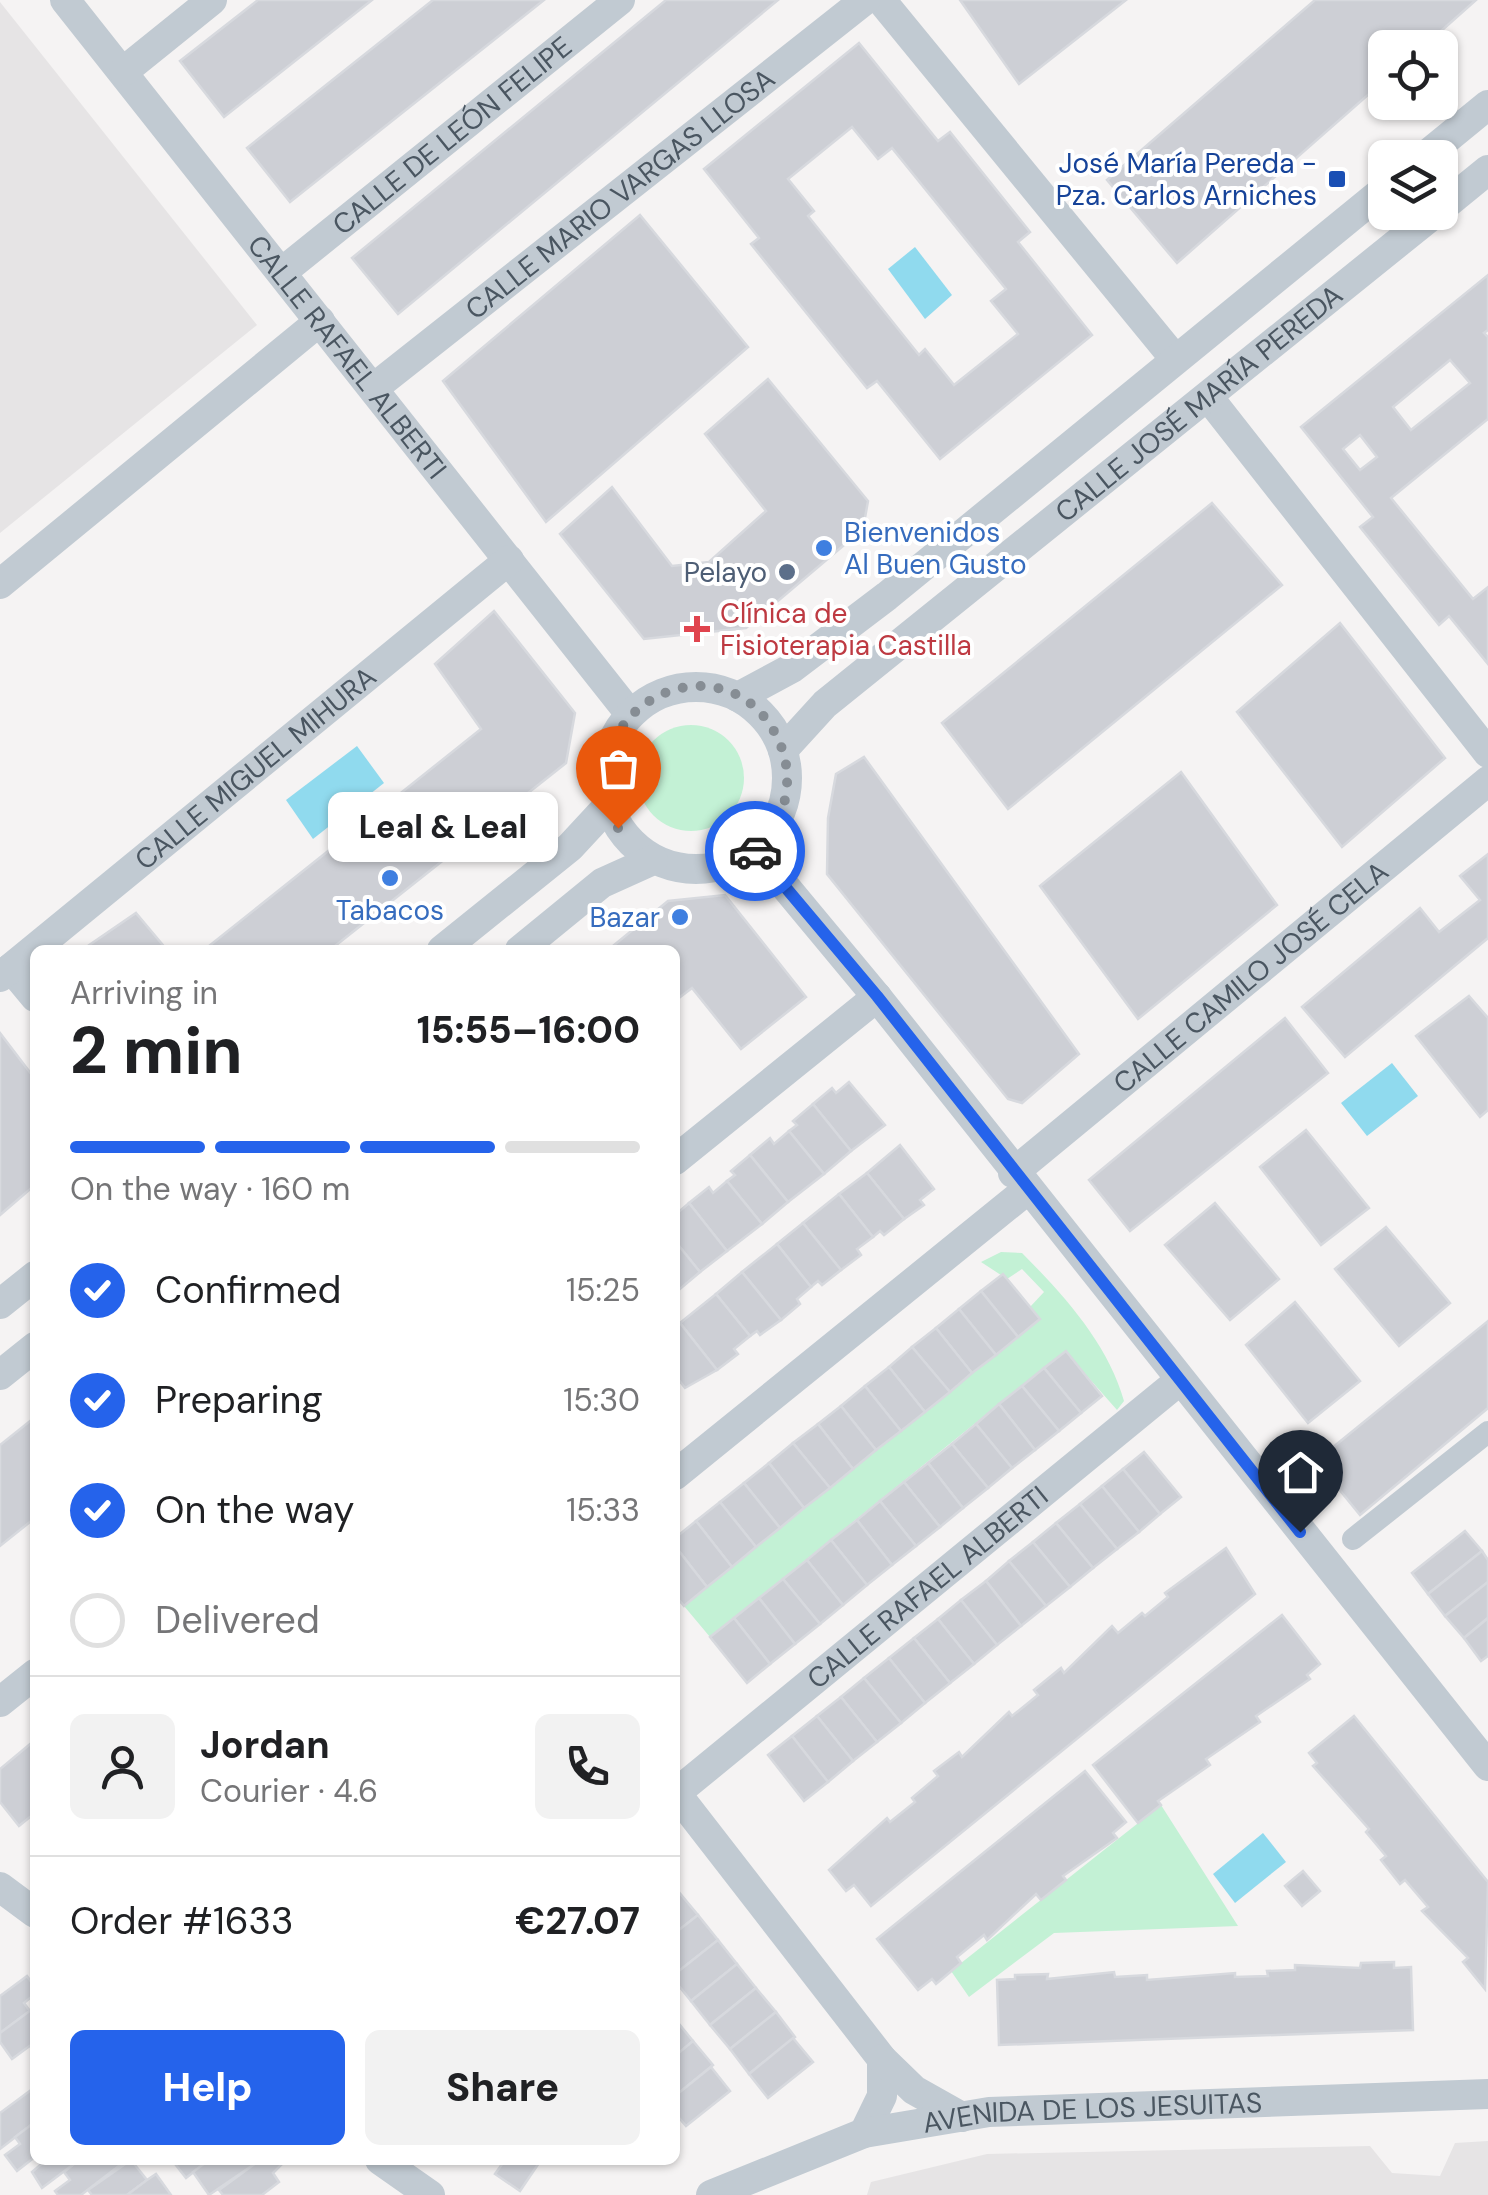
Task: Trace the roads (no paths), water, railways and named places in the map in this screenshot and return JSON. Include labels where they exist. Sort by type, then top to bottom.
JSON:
[{"type":"street","name":"CALLE RAFAEL ALBERTI","points":[[64,0],[375,387],[630,714]]},
{"type":"street","points":[[124,71],[212,0]]},
{"type":"street","name":"CALLE DE LEÓN FELIPE","points":[[282,272],[620,0]]},
{"type":"street","name":"CALLE MARIO VARGAS LLOSA","points":[[375,387],[865,0]]},
{"type":"street","points":[[881,0],[1175,358]]},
{"type":"street","points":[[1446,140],[1488,106]]},
{"type":"street","name":"CALLE JOSÉ MARÍA PEREDA","points":[[1458,195],[1488,170]]},
{"type":"street","name":"CALLE JOSÉ MARÍA PEREDA","points":[[738,697],[792,668],[888,596],[1368,202]]},
{"type":"street","name":"CALLE JOSÉ MARÍA PEREDA","points":[[783,750],[825,704],[1415,230]]},
{"type":"street","points":[[0,584],[320,321]]},
{"type":"street","points":[[1209,398],[1488,753]]},
{"type":"street","name":"CALLE MIGUEL MIHURA","points":[[40,945],[509,560]]},
{"type":"street","points":[[681,687],[710,687],[738,697],[773,728],[783,750],[788,777],[784,804],[773,829],[754,849],[731,864],[705,870],[678,869],[653,860],[633,846],[608,806],[604,782],[606,757],[630,714],[653,696],[681,687]]},
{"type":"street","name":"CALLE CAMILO JOSÉ CELA","points":[[680,1470],[1488,781]]},
{"type":"street","points":[[448,945],[570,847],[608,806]]},
{"type":"street","points":[[754,849],[877,996],[1488,1766]]},
{"type":"street","points":[[526,945],[602,884],[653,860]]},
{"type":"street","name":"CALLE MIGUEL MIHURA","points":[[6,973],[30,953]]},
{"type":"street","points":[[6,973],[30,994]]},
{"type":"street","points":[[680,1156],[877,996]]},
{"type":"street","points":[[0,1304],[30,1280]]},
{"type":"street","points":[[0,1375],[30,1351]]},
{"type":"street","name":"CALLE RAFAEL ALBERTI","points":[[680,1790],[1179,1381]]},
{"type":"street","points":[[1353,1539],[1488,1432]]},
{"type":"street","points":[[0,1702],[30,1678]]},
{"type":"street","points":[[680,1798],[882,2059],[914,2090],[962,2117]]},
{"type":"street","points":[[0,1887],[30,1909]]},
{"type":"street","points":[[864,2133],[882,2096],[882,2059]]},
{"type":"street","name":"AVENIDA DE LOS JESUITAS","points":[[710,2195],[864,2133],[989,2112],[1488,2094]]},
{"type":"street","points":[[387,2165],[430,2195]]},
{"type":"water","points":[[915,247],[952,295],[925,319],[888,269]]},
{"type":"water","points":[[357,746],[384,783],[313,839],[286,800]]},
{"type":"water","points":[[1392,1063],[1418,1096],[1367,1136],[1341,1103]]},
{"type":"water","points":[[1263,1833],[1286,1862],[1235,1903],[1213,1874]]},
{"type":"place","name":"José María Pereda - Pza. Carlos Arniches","points":[[1337,179]]},
{"type":"place","name":"Bienvenidos Al Buen Gusto","points":[[824,548]]},
{"type":"place","name":"Pelayo","points":[[787,572]]},
{"type":"place","name":"Clínica de Fisioterapia Castilla","points":[[697,629]]},
{"type":"place","name":"Leal & Leal","points":[[618,828]]},
{"type":"place","name":"Tabacos","points":[[390,878]]},
{"type":"place","name":"Bazar","points":[[680,917]]}]
